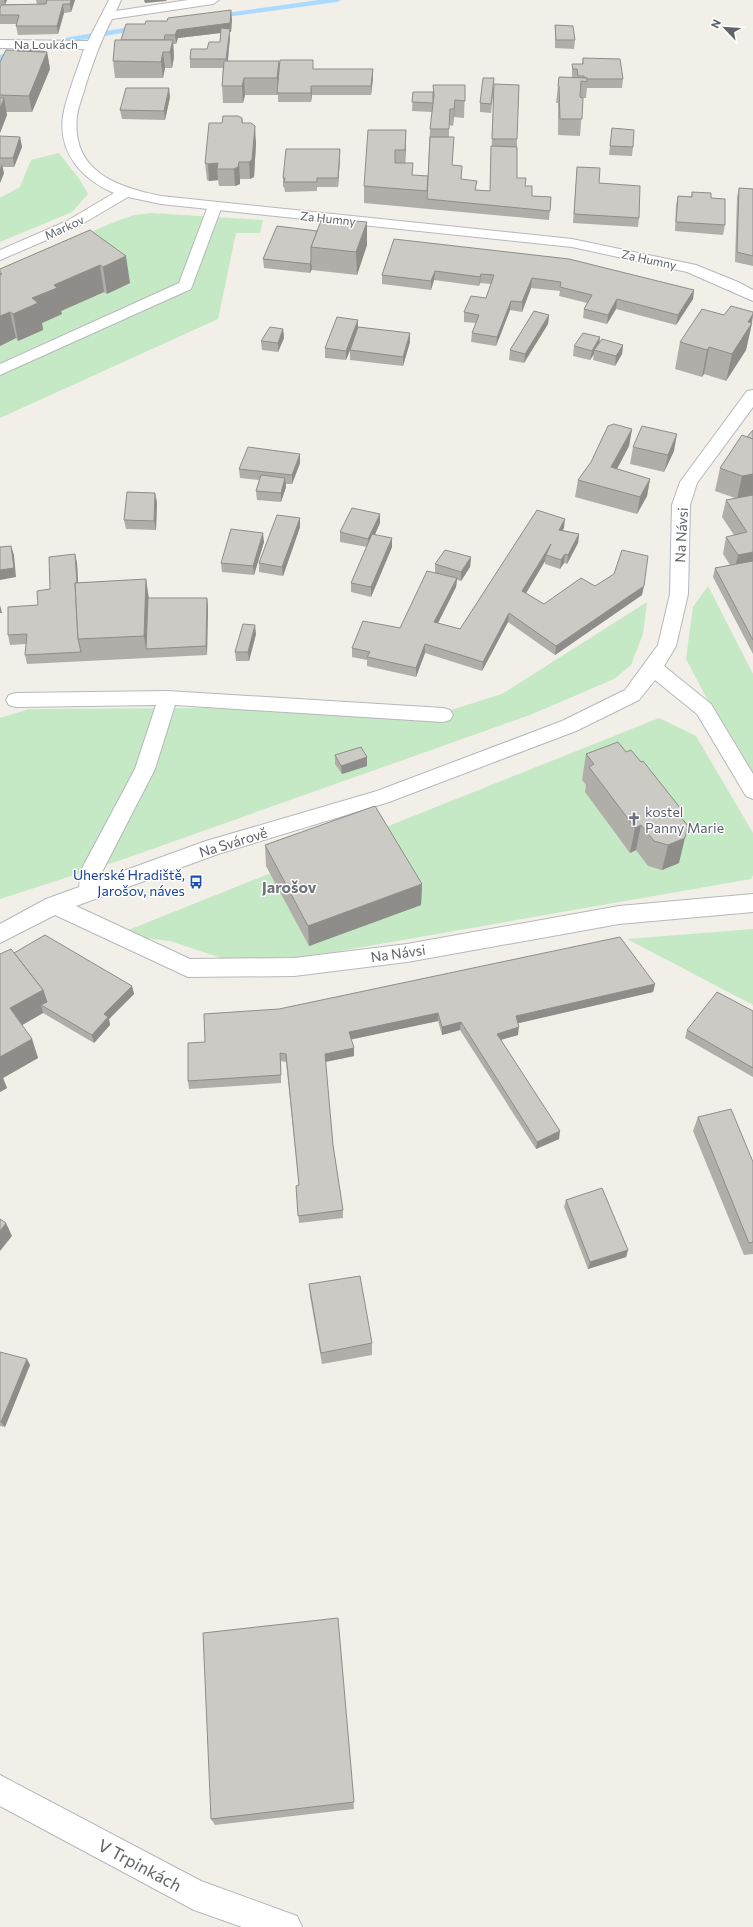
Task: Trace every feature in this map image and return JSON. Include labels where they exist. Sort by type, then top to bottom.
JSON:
[{"type":"street","name":"Za Humny","points":[[115,0],[96,37],[70,115],[69,137],[71,147],[82,167],[108,186],[124,193],[161,200],[572,243],[691,268],[733,285],[753,296]]},
{"type":"street","points":[[108,16],[213,0]]},
{"type":"street","name":"Na Loukách","points":[[0,44],[57,45],[96,37]]},
{"type":"street","name":"Markov","points":[[0,255],[72,224],[124,193]]},
{"type":"street","points":[[0,370],[186,286],[215,206]]},
{"type":"street","name":"Na Návsi","points":[[382,797],[569,726],[632,695],[653,668],[667,646],[679,594],[681,505],[689,482],[753,395]]},
{"type":"street","points":[[653,668],[704,709],[753,791]]},
{"type":"street","points":[[90,892],[91,872],[145,769],[168,698]]},
{"type":"street","points":[[16,700],[168,698],[443,715]]},
{"type":"street","name":"Na Svárově","points":[[0,934],[54,906],[213,847],[382,797]]},
{"type":"street","name":"Na Návsi","points":[[54,906],[188,968],[294,967],[407,953],[619,915],[753,903]]},
{"type":"street","name":"V Trpinkách","points":[[0,1790],[194,1894],[286,1927]]},
{"type":"green space","points":[[59,153],[80,180],[88,194],[72,212],[0,242],[0,198],[20,187],[31,160]]},
{"type":"green space","points":[[151,213],[263,220],[260,233],[236,233],[218,319],[0,418],[0,270],[117,221],[134,215]]},
{"type":"green space","points":[[708,586],[753,674],[753,786],[686,659],[693,607]]},
{"type":"green space","points":[[647,602],[643,634],[631,665],[614,679],[530,715],[121,860],[0,899],[0,718],[29,709],[206,708],[422,719],[502,694]]},
{"type":"green space","points":[[659,718],[696,736],[753,833],[753,875],[751,879],[248,967],[170,941],[116,935]]},
{"type":"green space","points":[[753,929],[753,1005],[627,939]]},
{"type":"building","points":[[47,0],[71,0],[70,4],[63,4],[57,26],[16,26],[19,15],[0,15],[1,5],[46,4]]},
{"type":"building","points":[[231,10],[230,23],[177,30],[175,35],[165,35],[164,40],[121,40],[126,24],[145,24],[146,21],[167,21],[168,18]]},
{"type":"building","points":[[555,25],[573,26],[575,40],[556,40]]},
{"type":"building","points":[[221,28],[230,29],[226,59],[190,59],[191,49],[207,49],[209,42],[220,42]]},
{"type":"building","points":[[115,40],[173,40],[170,52],[163,52],[161,62],[113,61]]},
{"type":"building","points":[[6,50],[47,52],[29,96],[0,95],[0,62]]},
{"type":"building","points":[[17,51],[44,51],[44,52]]},
{"type":"building","points":[[583,58],[620,59],[623,79],[587,79],[584,76],[578,76],[577,69],[573,69],[572,64],[583,64]]},
{"type":"building","points":[[280,60],[313,60],[313,69],[373,69],[371,86],[311,86],[311,93],[277,93]]},
{"type":"building","points":[[224,61],[279,61],[277,78],[244,78],[242,86],[222,86]]},
{"type":"building","points":[[559,77],[587,78],[587,82],[581,81],[580,97],[583,98],[582,119],[560,119],[558,86]]},
{"type":"building","points":[[483,78],[494,78],[491,104],[480,103]]},
{"type":"building","points":[[494,84],[519,85],[517,139],[492,139]]},
{"type":"building","points":[[433,85],[465,85],[465,101],[455,100],[454,109],[450,109],[449,129],[430,129],[434,95]]},
{"type":"building","points":[[126,88],[169,88],[164,111],[120,110]]},
{"type":"building","points":[[413,92],[433,92],[433,103],[412,102]]},
{"type":"building","points":[[0,98],[4,98],[0,108]]},
{"type":"building","points":[[223,116],[238,116],[242,118],[242,123],[251,123],[255,126],[252,160],[249,162],[239,162],[238,167],[234,169],[217,169],[218,163],[205,163],[209,123],[222,123]]},
{"type":"building","points":[[612,128],[634,130],[633,147],[610,146]]},
{"type":"building","points":[[368,130],[406,130],[405,150],[395,150],[395,163],[413,163],[412,175],[428,176],[427,191],[364,186]]},
{"type":"building","points":[[0,136],[20,137],[13,158],[0,158]]},
{"type":"building","points":[[430,137],[454,137],[452,165],[462,166],[461,179],[477,181],[475,190],[490,191],[491,146],[517,147],[517,178],[526,178],[525,186],[532,186],[532,196],[551,197],[550,211],[427,199]]},
{"type":"building","points":[[286,149],[340,149],[338,178],[317,178],[317,182],[284,182],[285,178],[283,178]]},
{"type":"building","points":[[577,167],[600,168],[599,183],[640,186],[639,218],[574,214]]},
{"type":"building","points":[[739,188],[753,189],[753,256],[737,252]]},
{"type":"building","points":[[692,192],[711,193],[711,198],[725,199],[725,225],[676,222],[678,196],[692,197]]},
{"type":"building","points":[[322,218],[367,222],[356,252],[311,247]]},
{"type":"building","points":[[277,226],[317,231],[311,247],[310,264],[263,259]]},
{"type":"building","points":[[90,230],[126,256],[103,267],[100,265],[54,285],[57,288],[32,298],[38,303],[13,314],[10,312],[0,316],[0,275],[2,274],[0,273],[0,269]]},
{"type":"building","points":[[394,239],[569,259],[694,290],[678,315],[617,299],[608,315],[584,309],[592,295],[560,287],[561,282],[532,278],[522,302],[511,301],[497,337],[472,333],[479,315],[464,312],[471,296],[486,298],[494,275],[481,274],[480,277],[435,271],[431,281],[382,275]]},
{"type":"building","points":[[731,306],[753,312],[748,322],[752,323],[732,354],[709,347],[707,350],[680,342],[702,309],[724,315]]},
{"type":"building","points":[[534,311],[549,315],[525,354],[510,350]]},
{"type":"building","points":[[337,317],[358,320],[346,351],[325,348]]},
{"type":"building","points":[[270,327],[283,329],[278,343],[261,341]]},
{"type":"building","points":[[358,327],[410,333],[403,357],[350,350]]},
{"type":"building","points":[[583,333],[600,337],[592,351],[574,346]]},
{"type":"building","points":[[602,339],[623,345],[616,356],[594,350]]},
{"type":"building","points":[[614,424],[632,429],[611,467],[650,479],[640,497],[578,480],[591,462],[608,426]]},
{"type":"building","points":[[642,426],[677,434],[668,455],[633,447]]},
{"type":"building","points":[[753,430],[753,439],[747,437]]},
{"type":"building","points":[[742,435],[753,439],[753,474],[742,476],[720,468]]},
{"type":"building","points":[[248,447],[300,454],[292,475],[239,469]]},
{"type":"building","points":[[261,475],[285,478],[281,493],[256,491]]},
{"type":"building","points":[[127,492],[155,493],[154,521],[124,520]]},
{"type":"building","points":[[753,495],[753,552],[738,555],[726,537],[747,532],[726,500]]},
{"type":"building","points":[[352,508],[380,514],[368,539],[340,532]]},
{"type":"building","points":[[537,510],[565,519],[559,530],[579,534],[568,555],[565,554],[561,560],[546,555],[551,544],[522,591],[544,604],[581,578],[595,586],[614,574],[622,550],[648,556],[644,586],[556,646],[509,613],[483,662],[425,644],[416,668],[367,657],[370,652],[352,648],[363,621],[400,628],[427,571],[457,578],[434,622],[460,629]]},
{"type":"building","points":[[277,515],[300,518],[282,567],[259,563]]},
{"type":"building","points":[[231,529],[263,533],[253,566],[221,563]]},
{"type":"building","points":[[372,534],[392,538],[371,587],[351,583]]},
{"type":"building","points":[[11,546],[14,568],[0,570],[0,547]]},
{"type":"building","points":[[445,550],[471,557],[461,572],[435,564]]},
{"type":"building","points":[[75,554],[78,639],[81,652],[25,655],[27,634],[8,635],[8,607],[38,605],[37,591],[50,589],[49,557]]},
{"type":"building","points":[[753,561],[753,640],[715,568]]},
{"type":"building","points":[[146,579],[144,636],[78,639],[75,583]]},
{"type":"building","points":[[148,598],[207,598],[206,646],[146,649]]},
{"type":"building","points":[[243,624],[255,625],[248,652],[235,652]]},
{"type":"building","points":[[618,742],[626,752],[631,750],[641,762],[643,761],[681,809],[676,811],[688,826],[685,838],[668,845],[654,841],[641,825],[635,828],[589,767],[594,764],[586,754]]},
{"type":"building","points":[[361,747],[367,757],[341,766],[335,755]]},
{"type":"building","points":[[375,806],[422,884],[308,926],[265,845]]},
{"type":"building","points":[[45,935],[132,986],[104,1014],[108,1017],[92,1035],[41,1005],[47,1002],[43,990],[14,953]]},
{"type":"building","points":[[620,937],[655,984],[516,1016],[519,1027],[497,1034],[560,1131],[537,1142],[461,1022],[442,1027],[438,1013],[349,1032],[354,1048],[325,1054],[333,1145],[343,1210],[298,1216],[296,1186],[299,1185],[286,1054],[280,1053],[281,1075],[188,1081],[188,1043],[205,1042],[204,1014],[279,1009]]},
{"type":"building","points":[[11,949],[43,990],[10,1008],[32,1039],[0,1057],[0,954]]},
{"type":"building","points":[[717,992],[753,1011],[753,1068],[687,1030]]},
{"type":"building","points":[[731,1109],[753,1162],[753,1242],[749,1243],[698,1117]]},
{"type":"building","points":[[602,1188],[628,1250],[590,1262],[566,1200]]},
{"type":"building","points":[[0,1219],[6,1223],[0,1231]]},
{"type":"building","points":[[360,1276],[372,1343],[321,1353],[309,1284]]},
{"type":"building","points":[[0,1352],[27,1359],[1,1422],[0,1421]]},
{"type":"building","points":[[338,1618],[354,1802],[211,1819],[203,1633]]},
{"type":"waterway","points":[[212,17],[337,0]]},
{"type":"waterway","points":[[0,58],[70,39],[142,27]]},
{"type":"place","name":"kostel Panny Marie","points":[[634,819]]},
{"type":"place","name":"Uherské Hradiště, Jarošov, náves","points":[[196,882]]},
{"type":"district","name":"Jarošov","points":[[289,886]]}]
